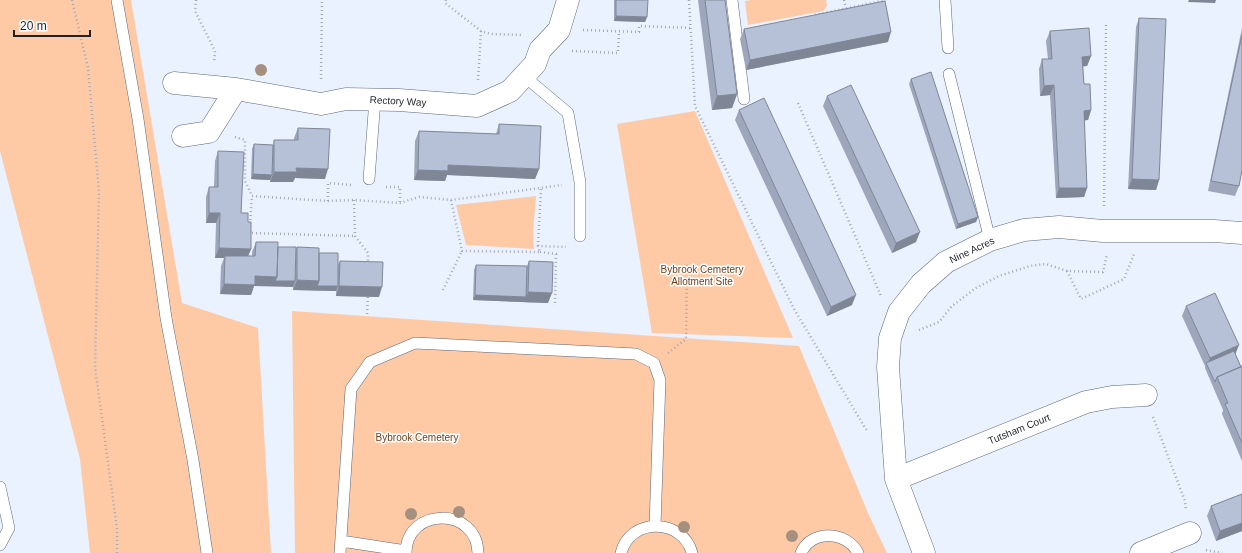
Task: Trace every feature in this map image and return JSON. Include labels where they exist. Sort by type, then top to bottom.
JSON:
[{"type":"street","name":"Rectory Way","points":[[174,83],[236,89],[321,104],[346,99],[375,99],[477,106],[510,91],[535,64],[550,39],[568,0]]},
{"type":"street","points":[[183,136],[209,132],[236,89]]},
{"type":"street","name":"Nine Acres","points":[[924,553],[896,479],[888,367],[890,338],[899,312],[921,284],[946,262],[990,240],[1024,230],[1059,227],[1107,230],[1242,233]]},
{"type":"street","name":"Tutsham Court","points":[[896,479],[1086,402],[1112,397],[1146,395]]},
{"type":"street","points":[[1140,553],[1190,532]]},
{"type":"lane","points":[[117,0],[138,119],[166,318],[192,460],[207,553]]},
{"type":"lane","points":[[732,0],[744,99]]},
{"type":"lane","points":[[945,0],[948,48]]},
{"type":"lane","points":[[949,74],[990,240]]},
{"type":"lane","points":[[524,76],[568,113],[580,182],[580,236]]},
{"type":"lane","points":[[369,179],[375,99]]},
{"type":"lane","points":[[340,553],[351,389],[370,362],[415,343],[636,354],[654,363],[660,380],[655,526]]},
{"type":"lane","points":[[0,487],[9,528],[0,545]]},
{"type":"lane","points":[[341,541],[406,552],[412,535],[424,522],[434,518],[446,517],[467,527],[474,536],[478,553]]},
{"type":"lane","points":[[621,553],[626,541],[634,533],[644,528],[655,526],[667,527],[678,532],[686,540],[692,553]]},
{"type":"lane","points":[[801,553],[809,542],[818,537],[829,535],[849,541],[858,553]]},
{"type":"path","points":[[72,0],[88,68],[98,184],[95,367],[117,529],[117,553]]},
{"type":"path","points":[[196,0],[196,10],[215,51],[211,86]]},
{"type":"path","points":[[321,104],[322,0]]},
{"type":"path","points":[[446,0],[445,3],[481,31],[490,34],[550,39],[618,53],[619,31]]},
{"type":"path","points":[[689,0],[692,28],[695,106],[794,309],[868,432]]},
{"type":"path","points":[[844,0],[846,8]]},
{"type":"path","points":[[814,15],[886,0]]},
{"type":"path","points":[[890,338],[906,336],[939,322],[952,306],[976,288],[999,276],[1030,266],[1046,264],[1067,271],[1103,272],[1107,230],[1106,25]]},
{"type":"path","points":[[550,39],[619,31],[639,32],[639,26],[692,28]]},
{"type":"path","points":[[477,106],[481,31]]},
{"type":"path","points":[[798,103],[884,301],[899,312]]},
{"type":"path","points":[[328,201],[328,183],[355,185]]},
{"type":"path","points":[[540,252],[538,246],[542,189]]},
{"type":"path","points":[[252,196],[250,233],[355,236]]},
{"type":"path","points":[[354,200],[355,236],[368,253],[368,268]]},
{"type":"path","points":[[443,290],[462,251],[451,200]]},
{"type":"path","points":[[1067,271],[1081,299],[1124,279],[1136,248],[1136,230]]},
{"type":"path","points":[[538,246],[579,248],[580,236]]},
{"type":"path","points":[[462,251],[540,252],[556,254],[555,306]]},
{"type":"path","points":[[654,363],[686,339],[687,264]]},
{"type":"path","points":[[367,314],[368,291]]},
{"type":"path","points":[[1146,395],[1159,436],[1185,501],[1190,532]]},
{"type":"green space","points":[[0,0],[131,0],[182,303],[258,328],[271,553],[90,553],[80,459],[0,151]]},
{"type":"green space","points":[[826,0],[827,6],[823,11],[748,25],[745,1]]},
{"type":"green space","name":"Bybrook Cemetery Allotment Site","points":[[695,111],[793,338],[652,333],[617,124]]},
{"type":"green space","points":[[536,196],[533,233],[534,249],[466,245],[456,205]]},
{"type":"green space","name":"Bybrook Cemetery","points":[[292,311],[799,346],[868,513],[887,553],[295,553]]},
{"type":"building","points":[[616,0],[648,0],[647,17],[616,16]]},
{"type":"building","points":[[705,0],[725,0],[737,94],[717,96]]},
{"type":"building","points":[[885,1],[891,32],[750,60],[744,29]]},
{"type":"building","points":[[1139,18],[1166,19],[1159,180],[1132,179]]},
{"type":"building","points":[[1089,28],[1091,56],[1082,57],[1084,84],[1090,84],[1091,110],[1084,111],[1087,188],[1059,188],[1054,85],[1044,86],[1042,59],[1052,59],[1050,31]]},
{"type":"building","points":[[1242,35],[1242,170],[1239,186],[1211,181]]},
{"type":"building","points":[[931,72],[978,217],[958,224],[911,79]]},
{"type":"building","points":[[851,85],[920,232],[896,243],[827,96]]},
{"type":"building","points":[[764,98],[856,295],[831,307],[739,110]]},
{"type":"building","points":[[499,124],[541,126],[539,169],[448,165],[448,171],[418,170],[419,131],[499,134]]},
{"type":"building","points":[[298,128],[330,129],[328,169],[296,168],[297,172],[274,172],[274,140],[298,140]]},
{"type":"building","points":[[254,144],[273,145],[272,175],[253,174]]},
{"type":"building","points":[[218,151],[244,152],[241,213],[248,213],[248,222],[251,222],[251,249],[219,248],[220,213],[209,213],[209,187],[218,187]]},
{"type":"building","points":[[256,242],[278,242],[277,277],[255,276],[255,285],[224,284],[225,256],[255,256]]},
{"type":"building","points":[[278,247],[296,247],[295,281],[275,281],[277,277]]},
{"type":"building","points":[[297,247],[319,248],[319,281],[297,280]]},
{"type":"building","points":[[319,253],[338,253],[338,286],[317,286],[319,281]]},
{"type":"building","points":[[340,261],[383,262],[382,287],[339,286]]},
{"type":"building","points":[[529,261],[553,262],[552,293],[528,292]]},
{"type":"building","points":[[476,265],[527,266],[526,297],[475,295]]},
{"type":"building","points":[[1215,293],[1239,345],[1210,358],[1186,306]]},
{"type":"building","points":[[1234,351],[1241,367],[1217,377],[1215,382],[1206,363]]},
{"type":"building","points":[[1242,366],[1242,443],[1225,404],[1228,403],[1217,377]]},
{"type":"building","points":[[1242,494],[1242,523],[1220,531],[1211,506]]}]
